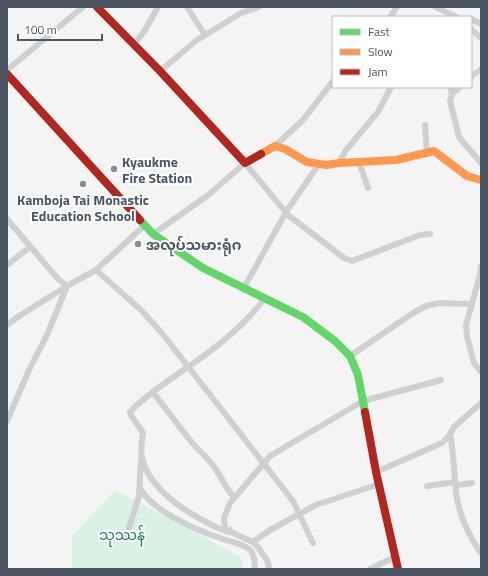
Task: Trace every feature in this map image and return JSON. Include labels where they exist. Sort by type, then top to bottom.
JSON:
[{"type":"street","points":[[7,70],[83,7]]},
{"type":"street","points":[[97,7],[160,71],[245,163],[286,212],[344,258],[352,261],[420,235],[430,234]]},
{"type":"street","points":[[134,45],[145,30],[158,7]]},
{"type":"street","points":[[187,7],[205,35]]},
{"type":"street","points":[[160,71],[197,40],[241,13],[259,7]]},
{"type":"street","points":[[391,16],[397,7]]},
{"type":"street","points":[[435,7],[455,16]]},
{"type":"street","points":[[472,30],[481,38]]},
{"type":"street","points":[[472,76],[481,69]]},
{"type":"street","points":[[7,74],[153,234],[204,268],[303,317],[335,341],[350,356],[358,374],[376,472],[398,569]]},
{"type":"street","points":[[153,234],[207,196],[245,163],[275,146],[303,120],[332,82]]},
{"type":"street","points":[[339,163],[346,150],[378,112],[390,88]]},
{"type":"street","points":[[450,88],[452,94],[450,101],[459,137],[481,163]]},
{"type":"street","points":[[452,94],[459,88]]},
{"type":"street","points":[[425,125],[427,153]]},
{"type":"street","points":[[275,146],[285,149],[307,162],[326,166],[339,163],[396,160],[434,151],[467,176],[481,180]]},
{"type":"street","points":[[358,162],[368,188]]},
{"type":"street","points":[[244,288],[286,212],[319,164]]},
{"type":"street","points":[[7,219],[10,228],[30,246],[58,279],[68,286]]},
{"type":"street","points":[[7,325],[19,316],[96,270],[145,225]]},
{"type":"street","points":[[7,265],[30,246]]},
{"type":"street","points":[[480,369],[474,363],[467,337],[466,325],[472,304],[479,289],[481,266]]},
{"type":"street","points":[[96,270],[141,310],[161,332],[293,500],[314,543]]},
{"type":"street","points":[[7,421],[68,286]]},
{"type":"street","points":[[126,537],[139,496],[139,473],[143,433],[130,412],[214,348],[250,316],[265,298]]},
{"type":"street","points":[[350,356],[426,306],[439,303],[472,304]]},
{"type":"street","points":[[225,531],[225,517],[230,503],[270,456],[363,401],[441,380]]},
{"type":"street","points":[[153,393],[195,446],[212,464],[226,488],[234,497]]},
{"type":"street","points":[[376,472],[442,443],[454,427],[481,404]]},
{"type":"street","points":[[450,434],[457,494],[466,525],[481,553]]},
{"type":"street","points":[[141,456],[147,472],[155,483],[176,504],[200,519],[253,542],[268,562],[269,569]]},
{"type":"street","points":[[427,486],[455,482],[458,485],[472,483]]},
{"type":"street","points":[[253,542],[316,505],[379,484]]},
{"type":"street","points":[[140,488],[153,504],[178,520],[248,549],[254,556],[255,569]]},
{"type":"street","points":[[225,517],[228,526],[233,533]]},
{"type":"street","points":[[370,569],[395,557]]},
{"type":"green space","name":"သုဿန်","points":[[115,490],[241,557],[243,569],[72,569],[72,536]]},
{"type":"traffic: fast","points":[[140,220],[153,234],[203,268],[303,317],[335,341],[350,356],[358,375],[365,412]]},
{"type":"traffic: slow","points":[[261,154],[275,146],[285,149],[307,162],[326,165],[396,160],[434,151],[467,176],[481,180]]},
{"type":"traffic: jam","points":[[97,7],[160,71],[245,163],[261,154]]},
{"type":"traffic: jam","points":[[7,74],[140,220]]},
{"type":"traffic: jam","points":[[365,412],[376,472],[398,569]]},
{"type":"place","name":"Kyaukme Fire Station","points":[[114,169]]},
{"type":"place","name":"Kamboja Tai Monastic Education School","points":[[83,184]]},
{"type":"place","name":"အလုပ်သမားရုံဂ","points":[[138,244]]}]
